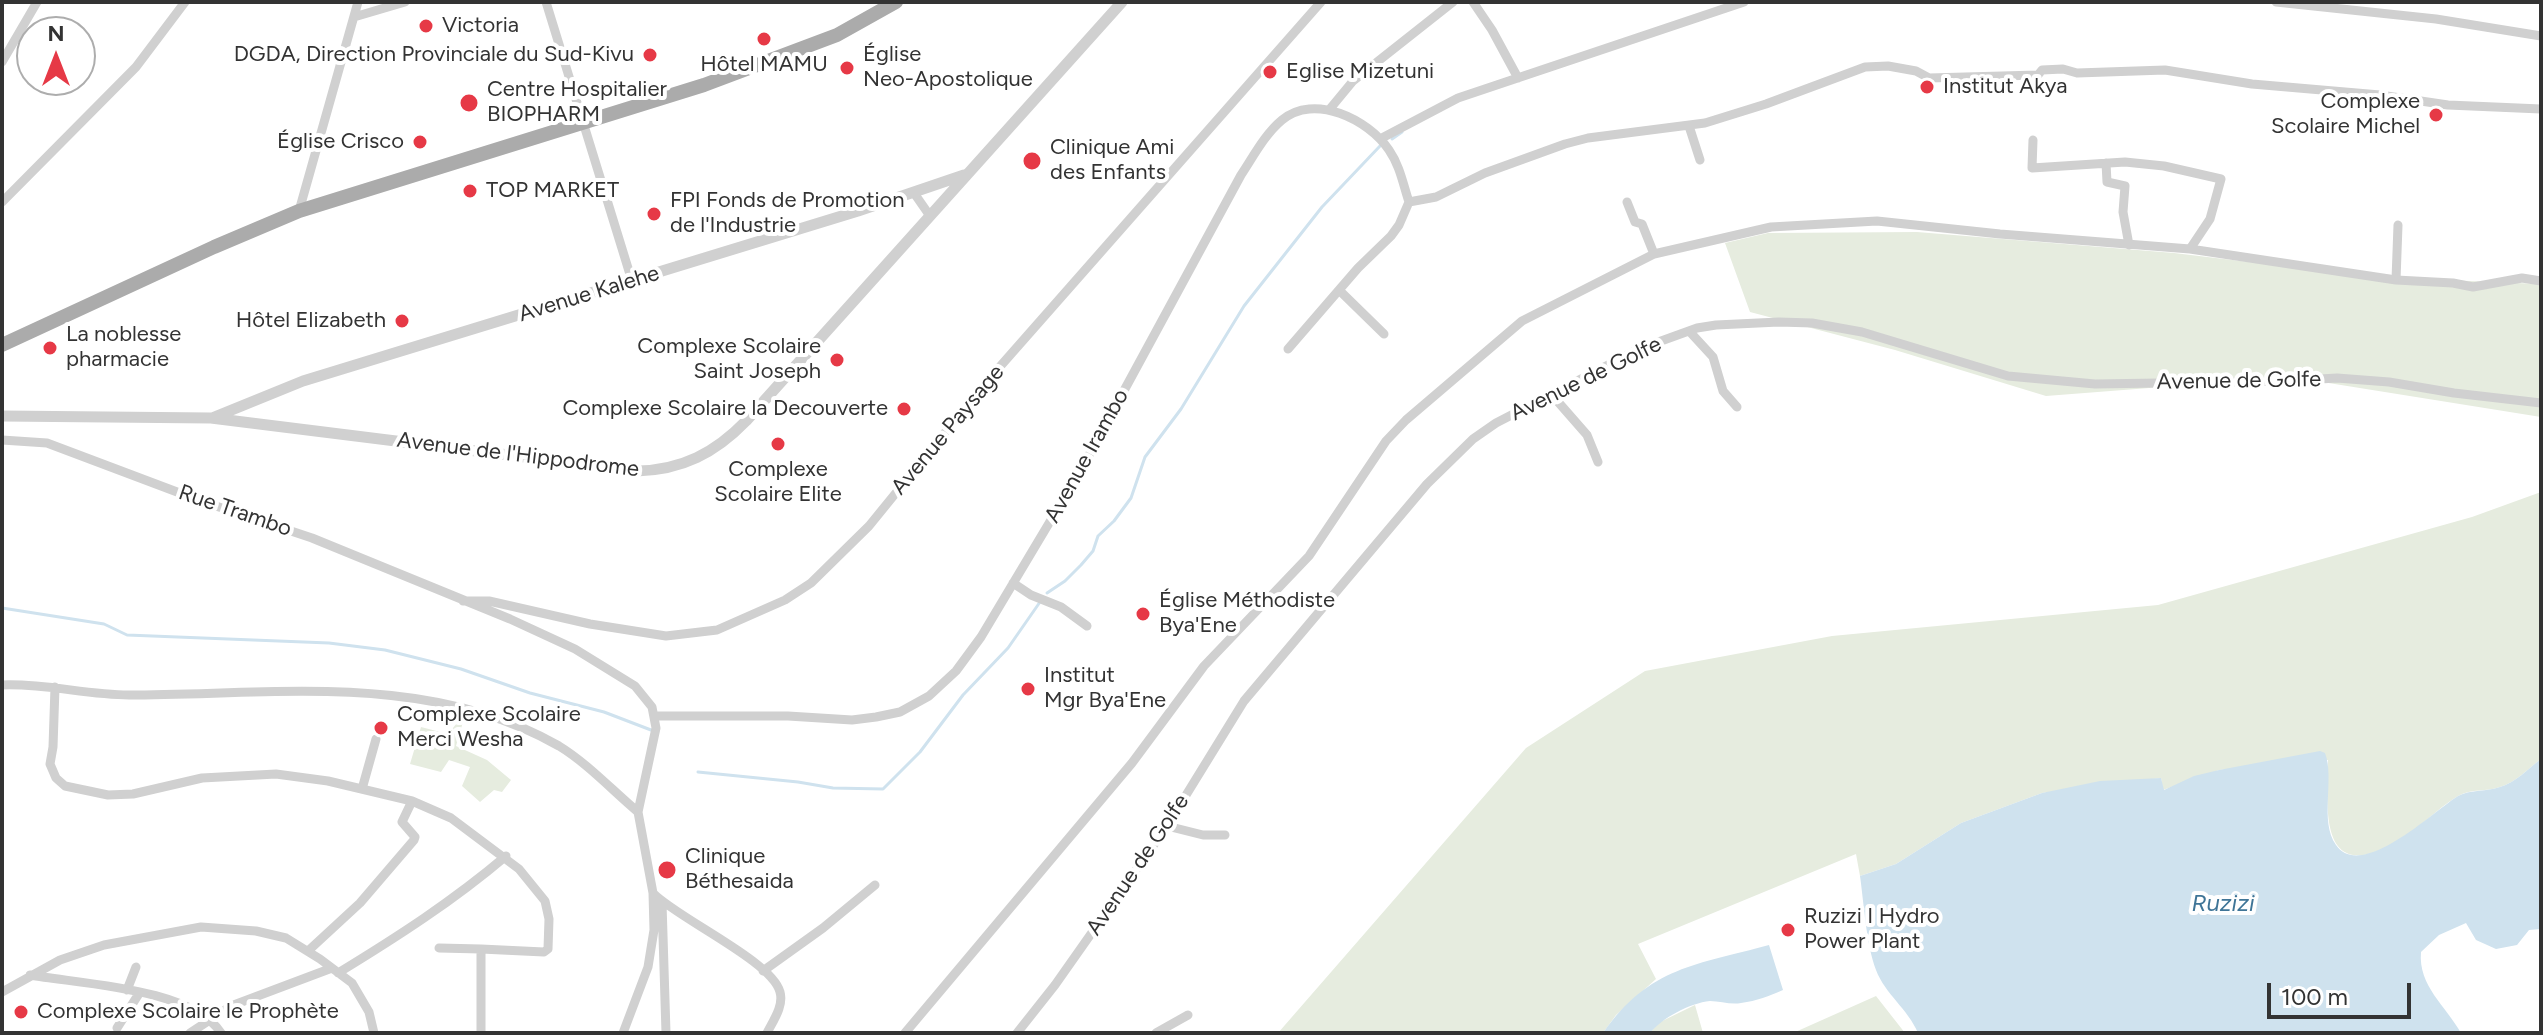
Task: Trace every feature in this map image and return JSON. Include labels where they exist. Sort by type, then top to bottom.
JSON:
[{"type":"main road","points":[[2,345],[299,211],[704,85],[837,35],[896,2]]},
{"type":"street","points":[[2,62],[37,2]]},
{"type":"street","points":[[2,202],[136,67],[185,2]]},
{"type":"street","points":[[299,211],[358,2]]},
{"type":"street","points":[[354,17],[405,2]]},
{"type":"street","points":[[546,2],[632,281]]},
{"type":"street","name":"Avenue de l'Hippodrome","points":[[2,416],[211,418],[637,471],[690,462],[727,441],[1122,2]]},
{"type":"street","name":"Avenue Paysage","points":[[463,601],[489,601],[590,624],[666,636],[717,630],[785,600],[811,583],[869,526],[982,387],[1321,2]]},
{"type":"street","points":[[1288,349],[1358,268],[1391,236],[1409,202],[1398,166],[1380,139],[1350,118],[1329,110],[1353,81],[1453,2]]},
{"type":"street","points":[[1473,2],[1518,78]]},
{"type":"street","points":[[1380,139],[1458,98],[1744,2]]},
{"type":"street","points":[[2276,2],[2478,25],[2541,36]]},
{"type":"street","points":[[1409,202],[1436,197],[1485,173],[1565,144],[1588,138],[1689,126],[1766,104],[1865,67],[1888,66],[1916,71],[1929,78],[2038,75],[2042,70],[2063,69],[2077,73],[2165,70],[2252,84],[2380,95],[2448,105],[2541,109]]},
{"type":"street","name":"Avenue Irambo","points":[[655,716],[788,716],[852,720],[900,712],[929,696],[971,653],[1082,468],[1241,175],[1271,131],[1296,111],[1310,108],[1329,110]]},
{"type":"street","points":[[1689,126],[1700,160]]},
{"type":"street","points":[[2033,140],[2032,168],[2106,163],[2164,166],[2221,179],[2210,219],[2190,249]]},
{"type":"street","points":[[2106,163],[2107,182],[2125,186],[2123,212],[2129,245]]},
{"type":"street","name":"Avenue Kalehe","points":[[211,418],[303,381],[914,193],[969,173]]},
{"type":"street","points":[[914,193],[930,216]]},
{"type":"street","points":[[1627,202],[1635,222],[1642,224],[1654,254]]},
{"type":"street","points":[[905,1033],[1132,763],[1204,666],[1309,556],[1386,441],[1406,420],[1522,321],[1654,254],[1771,227],[1877,221],[2190,249],[2396,280],[2473,287],[2522,278],[2541,281]]},
{"type":"street","points":[[2396,280],[2398,225]]},
{"type":"street","points":[[1340,291],[1384,334]]},
{"type":"street","name":"Avenue de Golfe","points":[[1017,1033],[1055,985],[1167,826],[1244,701],[1409,504],[1473,439],[1496,423],[1639,349],[1690,332],[1740,323],[1812,323],[1862,332],[1991,371],[2023,377],[2095,384],[2337,378],[2541,403]]},
{"type":"street","points":[[1690,332],[1713,357],[1723,391],[1737,407]]},
{"type":"street","points":[[1552,395],[1587,435],[1598,462]]},
{"type":"street","name":"Rue Trambo","points":[[2,440],[47,443],[102,461],[201,501],[312,538],[510,619],[587,655],[635,686],[646,698],[655,716]]},
{"type":"street","points":[[1013,583],[1031,595],[1061,607],[1087,626]]},
{"type":"street","points":[[2,685],[128,695],[221,691],[406,695],[484,716],[539,736],[562,748],[638,812]]},
{"type":"street","points":[[55,687],[50,764],[56,778],[65,786],[121,795],[202,778],[276,774],[304,776],[362,789],[412,801],[451,818],[506,856],[545,901],[549,919],[548,949],[539,953],[439,948]]},
{"type":"street","points":[[623,1033],[648,967],[654,930],[653,893],[638,812],[654,747],[655,716]]},
{"type":"street","points":[[362,789],[376,739]]},
{"type":"street","points":[[308,951],[360,903],[414,840],[402,818],[412,801]]},
{"type":"street","points":[[1167,826],[1203,835],[1225,835]]},
{"type":"street","points":[[190,1033],[209,1018],[246,999],[335,970],[408,931],[466,891],[506,856]]},
{"type":"street","points":[[763,971],[875,885]]},
{"type":"street","points":[[653,893],[662,903],[722,940],[763,971],[779,988],[779,1008],[767,1033]]},
{"type":"street","points":[[662,903],[666,1033]]},
{"type":"street","points":[[2,992],[83,950],[201,927],[256,931],[286,938],[352,983],[369,1012],[374,1033]]},
{"type":"street","points":[[481,949],[481,1033]]},
{"type":"street","points":[[127,990],[136,967]]},
{"type":"street","points":[[30,975],[140,992],[175,1002],[209,1018],[221,1033]]},
{"type":"street","points":[[117,1028],[140,992]]},
{"type":"street","points":[[1156,1033],[1188,1015]]},
{"type":"shaded area","points":[[1917,232],[2174,253],[2374,277],[2541,284],[2541,417],[2291,377],[2046,396],[1895,350],[1750,312],[1725,243],[1768,233]]},
{"type":"shaded area","points":[[2541,492],[2541,759],[2506,785],[2458,796],[2393,844],[2369,854],[2351,855],[2340,848],[2332,835],[2329,819],[2328,760],[2219,770],[2163,790],[2161,778],[2042,793],[1961,823],[1896,864],[1860,876],[1856,854],[1638,944],[1656,979],[1616,1015],[1603,1033],[1278,1033],[1526,748],[1645,671],[1832,636],[2158,605],[2472,517]]},
{"type":"shaded area","points":[[463,722],[456,746],[487,760],[511,780],[502,792],[494,790],[480,802],[462,786],[470,767],[449,760],[441,772],[410,764],[421,727],[448,734],[457,723]]},
{"type":"shaded area","points":[[1876,996],[1905,1033],[1793,1033]]},
{"type":"shaded area","points":[[1695,1005],[1703,1033],[1650,1033],[1658,1023]]},
{"type":"water","name":"Ruzizi","points":[[2320,751],[2325,753],[2328,763],[2331,835],[2336,845],[2347,854],[2362,855],[2398,840],[2458,796],[2506,785],[2541,759],[2541,929],[2529,930],[2517,945],[2496,949],[2476,940],[2466,923],[2439,935],[2421,952],[2421,964],[2428,985],[2461,1033],[1918,1033],[1880,979],[1870,948],[1860,876],[1896,864],[1961,823],[2042,793],[2100,781],[2161,778],[2164,790],[2194,776]]},
{"type":"water","points":[[1769,945],[1783,990],[1747,1002],[1710,1001],[1694,1005],[1669,1017],[1650,1033],[1603,1033],[1621,1011],[1657,981],[1697,964]]},
{"type":"waterway","points":[[1392,139],[1402,132]]},
{"type":"waterway","points":[[1047,593],[1081,565],[1093,551],[1098,536],[1131,498],[1145,457],[1181,409],[1244,306],[1322,207],[1380,146]]},
{"type":"waterway","points":[[698,772],[833,788],[883,789],[920,752],[963,695],[1008,648],[1040,602]]},
{"type":"waterway","points":[[2,608],[104,624],[127,635],[329,643],[385,650],[461,669],[530,693],[604,712],[651,730]]},
{"type":"place","name":"Victoria","points":[[426,26]]},
{"type":"place","name":"Hôtel MAMU","points":[[764,39]]},
{"type":"place","name":"DGDA, Direction Provinciale du Sud-Kivu","points":[[650,55]]},
{"type":"place","name":"Église Neo-Apostolique","points":[[847,68]]},
{"type":"place","name":"Eglise Mizetuni","points":[[1270,72]]},
{"type":"place","name":"Institut Akya","points":[[1927,87]]},
{"type":"place","name":"Centre Hospitalier BIOPHARM","points":[[469,103]]},
{"type":"place","name":"Complexe Scolaire Michel","points":[[2436,115]]},
{"type":"place","name":"Église Crisco","points":[[420,142]]},
{"type":"place","name":"Clinique Ami des Enfants","points":[[1032,161]]},
{"type":"place","name":"TOP MARKET","points":[[470,191]]},
{"type":"place","name":"FPI Fonds de Promotion de l'Industrie","points":[[654,214]]},
{"type":"place","name":"Hôtel Elizabeth","points":[[402,321]]},
{"type":"place","name":"La noblesse pharmacie","points":[[50,348]]},
{"type":"place","name":"Complexe Scolaire Saint Joseph","points":[[837,360]]},
{"type":"place","name":"Complexe Scolaire la Decouverte","points":[[904,409]]},
{"type":"place","name":"Complexe Scolaire Elite","points":[[778,444]]},
{"type":"place","name":"Église Méthodiste Bya'Ene","points":[[1143,614]]},
{"type":"place","name":"Institut Mgr Bya'Ene","points":[[1028,689]]},
{"type":"place","name":"Complexe Scolaire Merci Wesha","points":[[381,728]]},
{"type":"place","name":"Clinique Béthesaida","points":[[667,870]]},
{"type":"place","name":"Ruzizi I Hydro Power Plant","points":[[1788,930]]},
{"type":"place","name":"Complexe Scolaire le Prophète","points":[[21,1012]]}]
